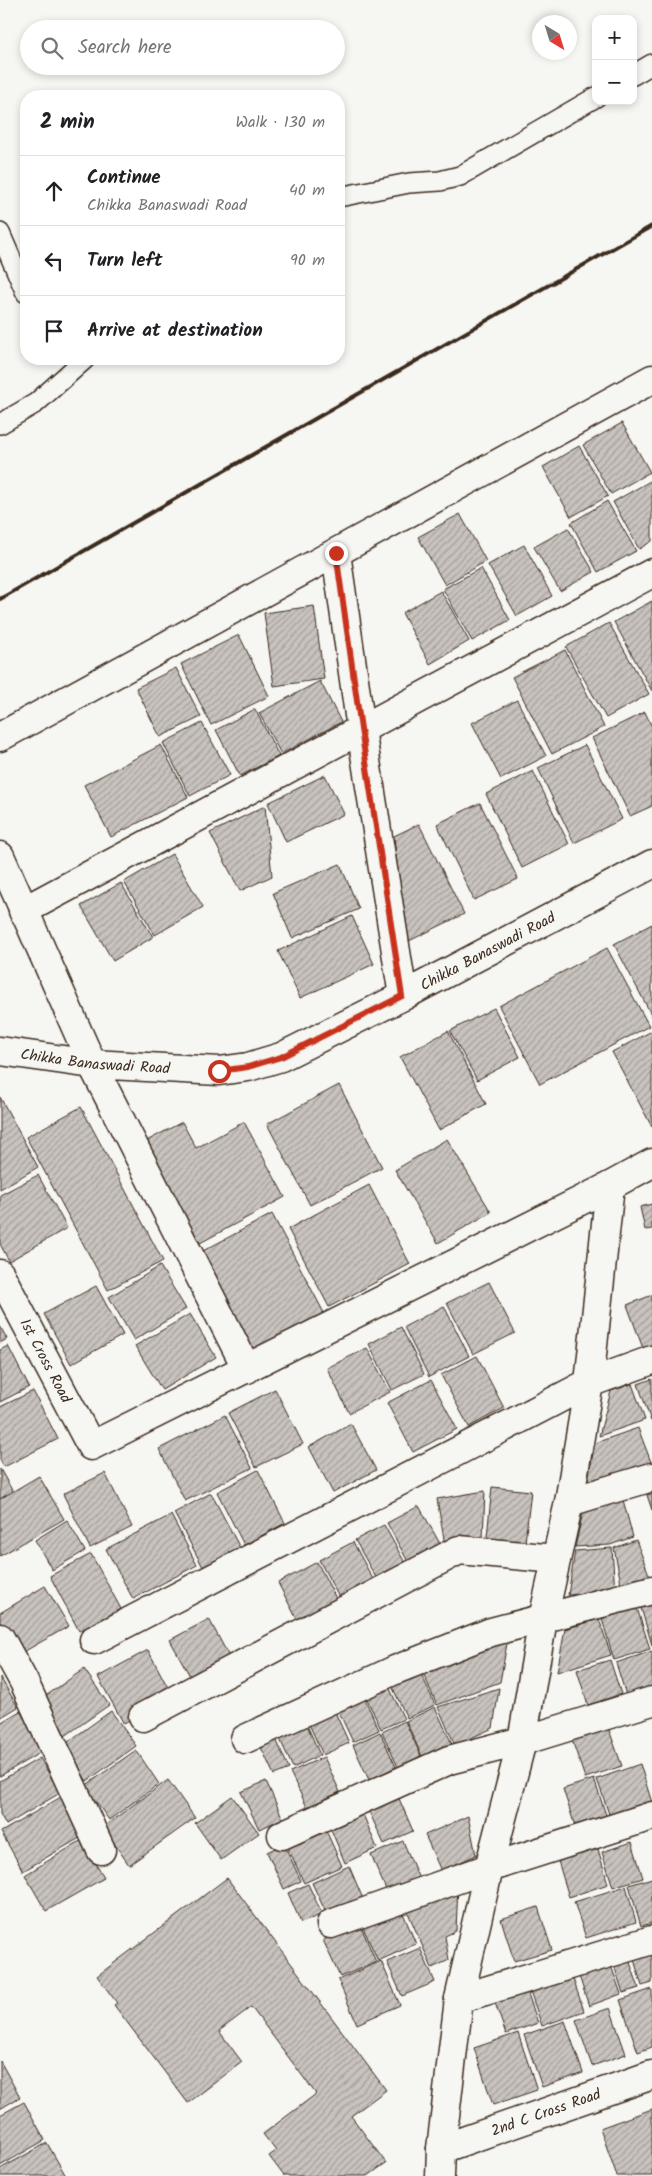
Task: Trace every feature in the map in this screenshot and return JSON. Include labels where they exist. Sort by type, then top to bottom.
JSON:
[{"type":"street","points":[[0,737],[652,378]]},
{"type":"street","points":[[336,553],[402,996]]},
{"type":"street","points":[[23,910],[652,573]]},
{"type":"street","points":[[0,856],[92,1064],[246,1369],[610,1186],[652,1163]]},
{"type":"street","name":"Chikka Banaswadi Road","points":[[0,1051],[92,1064],[219,1071],[248,1067],[281,1057],[402,996],[652,864]]},
{"type":"street","points":[[440,2176],[441,2149],[460,1999],[489,1868],[522,1740],[543,1619],[569,1502],[589,1382],[610,1186]]},
{"type":"street","name":"1st Cross Road","points":[[0,1274],[91,1446],[246,1369]]},
{"type":"street","points":[[94,1640],[589,1382],[652,1360]]},
{"type":"street","points":[[569,1502],[652,1477]]},
{"type":"street","points":[[143,1716],[459,1550],[556,1559]]},
{"type":"street","points":[[246,1739],[395,1670],[491,1632],[652,1590]]},
{"type":"street","points":[[0,1638],[24,1682],[101,1850]]},
{"type":"street","points":[[282,1835],[449,1760],[652,1701]]},
{"type":"street","points":[[331,1924],[489,1868],[652,1816]]},
{"type":"street","points":[[460,1999],[652,1940]]},
{"type":"street","name":"2nd C Cross Road","points":[[441,2149],[652,2075]]},
{"type":"lane","points":[[637,73],[652,64]]},
{"type":"lane","points":[[345,195],[409,182],[440,181],[460,176],[592,99]]},
{"type":"lane","points":[[0,233],[20,279]]},
{"type":"lane","points":[[0,424],[36,403],[78,365]]},
{"type":"building","points":[[622,423],[650,472],[611,494],[583,445]]},
{"type":"building","points":[[579,446],[608,496],[571,517],[543,467]]},
{"type":"building","points":[[652,480],[652,541],[639,549],[613,502]]},
{"type":"building","points":[[607,501],[636,551],[598,572],[571,523]]},
{"type":"building","points":[[460,514],[486,561],[445,585],[418,537]]},
{"type":"building","points":[[568,528],[594,572],[560,591],[534,547]]},
{"type":"building","points":[[524,545],[552,596],[517,616],[488,565]]},
{"type":"building","points":[[481,568],[510,620],[472,641],[443,589]]},
{"type":"building","points":[[441,591],[469,641],[430,664],[402,613]]},
{"type":"building","points":[[652,601],[652,691],[614,622]]},
{"type":"building","points":[[314,606],[324,679],[274,686],[264,613]]},
{"type":"building","points":[[609,623],[649,694],[606,718],[566,647]]},
{"type":"building","points":[[239,635],[269,696],[211,725],[181,664]]},
{"type":"building","points":[[565,650],[604,727],[552,754],[512,677]]},
{"type":"building","points":[[176,668],[201,717],[160,737],[136,688]]},
{"type":"building","points":[[320,681],[341,722],[281,754],[259,713]]},
{"type":"building","points":[[517,700],[546,756],[501,779],[472,723]]},
{"type":"building","points":[[255,709],[279,756],[240,776],[216,730]]},
{"type":"building","points":[[645,712],[652,727],[652,806],[630,816],[592,738]]},
{"type":"building","points":[[202,723],[230,775],[190,796],[163,743]]},
{"type":"building","points":[[161,745],[188,797],[111,837],[84,785]]},
{"type":"building","points":[[585,745],[622,819],[574,843],[538,768]]},
{"type":"building","points":[[533,771],[569,844],[522,868],[486,794]]},
{"type":"building","points":[[325,775],[344,814],[286,842],[268,803]]},
{"type":"building","points":[[480,803],[518,879],[474,900],[437,824]]},
{"type":"building","points":[[265,806],[272,876],[240,891],[210,833]]},
{"type":"building","points":[[419,824],[464,914],[409,941],[402,926],[394,836]]},
{"type":"building","points":[[172,854],[203,907],[155,935],[124,882]]},
{"type":"building","points":[[340,864],[359,909],[292,938],[273,893]]},
{"type":"building","points":[[121,883],[153,937],[113,961],[81,906]]},
{"type":"building","points":[[352,916],[374,964],[300,998],[278,951]]},
{"type":"building","points":[[652,924],[652,1016],[614,944]]},
{"type":"building","points":[[607,948],[649,1026],[540,1084],[499,1006]]},
{"type":"building","points":[[494,1008],[520,1057],[477,1080],[450,1031]]},
{"type":"building","points":[[448,1031],[486,1104],[439,1130],[400,1057]]},
{"type":"building","points":[[652,1031],[652,1127],[612,1052]]},
{"type":"building","points":[[339,1085],[382,1167],[310,1205],[267,1124]]},
{"type":"building","points":[[0,1097],[38,1167],[0,1189]]},
{"type":"building","points":[[81,1107],[163,1261],[108,1290],[26,1137]]},
{"type":"building","points":[[182,1122],[196,1148],[244,1122],[285,1197],[200,1243],[145,1142]]},
{"type":"building","points":[[447,1139],[491,1212],[438,1243],[395,1170]]},
{"type":"building","points":[[38,1175],[67,1228],[9,1261],[0,1244],[0,1195]]},
{"type":"building","points":[[369,1185],[410,1264],[329,1307],[288,1229]]},
{"type":"building","points":[[652,1204],[652,1229],[645,1230],[640,1207]]},
{"type":"building","points":[[272,1214],[324,1313],[253,1351],[201,1252]]},
{"type":"building","points":[[160,1266],[186,1309],[134,1340],[109,1297]]},
{"type":"building","points":[[489,1282],[515,1333],[473,1354],[447,1303]]},
{"type":"building","points":[[96,1286],[123,1335],[71,1364],[44,1314]]},
{"type":"building","points":[[652,1295],[652,1348],[644,1351],[627,1305]]},
{"type":"building","points":[[444,1306],[469,1356],[429,1377],[404,1327]]},
{"type":"building","points":[[190,1314],[216,1357],[162,1390],[135,1346]]},
{"type":"building","points":[[0,1326],[7,1339],[0,1343]]},
{"type":"building","points":[[401,1327],[424,1374],[392,1390],[369,1344]]},
{"type":"building","points":[[8,1346],[29,1387],[0,1402],[0,1350]]},
{"type":"building","points":[[367,1348],[390,1392],[349,1413],[327,1368]]},
{"type":"building","points":[[477,1356],[504,1408],[469,1427],[441,1375]]},
{"type":"building","points":[[652,1379],[652,1421],[651,1421],[638,1384]]},
{"type":"building","points":[[431,1380],[457,1429],[413,1452],[387,1403]]},
{"type":"building","points":[[632,1384],[645,1420],[599,1436],[611,1391]]},
{"type":"building","points":[[275,1389],[303,1444],[256,1467],[228,1413]]},
{"type":"building","points":[[33,1391],[58,1439],[4,1467],[0,1460],[0,1407]]},
{"type":"building","points":[[225,1415],[252,1468],[185,1501],[159,1449]]},
{"type":"building","points":[[351,1424],[376,1470],[333,1493],[309,1447]]},
{"type":"building","points":[[638,1428],[651,1462],[587,1484],[595,1443]]},
{"type":"building","points":[[0,1469],[13,1492],[0,1499]]},
{"type":"building","points":[[258,1470],[285,1523],[244,1545],[217,1492]]},
{"type":"building","points":[[105,1473],[132,1527],[90,1548],[63,1494]]},
{"type":"building","points":[[39,1476],[64,1519],[0,1556],[0,1499]]},
{"type":"building","points":[[492,1487],[531,1491],[524,1551],[486,1547]]},
{"type":"building","points":[[485,1491],[483,1539],[445,1545],[437,1499]]},
{"type":"building","points":[[211,1493],[240,1548],[203,1567],[174,1513]]},
{"type":"building","points":[[652,1493],[652,1510],[647,1495]]},
{"type":"building","points":[[623,1500],[633,1537],[610,1545],[575,1547],[584,1508]]},
{"type":"building","points":[[419,1506],[444,1551],[412,1569],[387,1523]]},
{"type":"building","points":[[171,1515],[197,1565],[133,1599],[106,1549]]},
{"type":"building","points":[[67,1520],[85,1551],[52,1570],[35,1540]]},
{"type":"building","points":[[384,1525],[409,1570],[380,1585],[355,1540]]},
{"type":"building","points":[[636,1540],[651,1580],[622,1588],[614,1548]]},
{"type":"building","points":[[353,1542],[376,1585],[342,1603],[319,1560]]},
{"type":"building","points":[[612,1548],[615,1592],[568,1595],[575,1551]]},
{"type":"building","points":[[91,1554],[121,1609],[79,1631],[50,1576]]},
{"type":"building","points":[[317,1562],[340,1606],[301,1627],[278,1583]]},
{"type":"building","points":[[45,1586],[69,1626],[18,1655],[0,1624],[0,1613]]},
{"type":"building","points":[[652,1605],[652,1645],[641,1608]]},
{"type":"building","points":[[637,1608],[650,1649],[614,1660],[602,1619]]},
{"type":"building","points":[[209,1619],[233,1664],[195,1685],[170,1640]]},
{"type":"building","points":[[599,1619],[611,1655],[557,1672],[565,1629]]},
{"type":"building","points":[[508,1638],[500,1682],[437,1705],[421,1668]]},
{"type":"building","points":[[148,1650],[173,1697],[124,1724],[98,1677]]},
{"type":"building","points":[[652,1651],[652,1687],[626,1695],[616,1663]]},
{"type":"building","points":[[610,1660],[621,1694],[588,1705],[577,1670]]},
{"type":"building","points":[[84,1669],[109,1705],[65,1736],[40,1700]]},
{"type":"building","points":[[420,1671],[435,1705],[407,1718],[391,1684]]},
{"type":"building","points":[[0,1677],[18,1707],[0,1718]]},
{"type":"building","points":[[389,1687],[404,1719],[381,1729],[366,1697]]},
{"type":"building","points":[[499,1688],[493,1728],[455,1745],[438,1707]]},
{"type":"building","points":[[364,1697],[379,1730],[353,1742],[338,1710]]},
{"type":"building","points":[[435,1707],[453,1746],[423,1759],[406,1721]]},
{"type":"building","points":[[20,1711],[43,1751],[0,1776],[0,1723]]},
{"type":"building","points":[[111,1711],[136,1746],[87,1781],[62,1746]]},
{"type":"building","points":[[335,1712],[349,1743],[323,1755],[309,1724]]},
{"type":"building","points":[[405,1721],[421,1756],[398,1767],[382,1732]]},
{"type":"building","points":[[307,1725],[320,1755],[293,1768],[279,1737]]},
{"type":"building","points":[[608,1727],[622,1766],[585,1778],[572,1740]]},
{"type":"building","points":[[380,1732],[396,1767],[369,1780],[353,1745]]},
{"type":"building","points":[[276,1739],[289,1769],[274,1775],[260,1745]]},
{"type":"building","points":[[136,1750],[159,1784],[109,1820],[85,1786]]},
{"type":"building","points":[[324,1757],[340,1792],[307,1807],[290,1772]]},
{"type":"building","points":[[40,1758],[60,1793],[6,1825],[0,1814],[0,1781]]},
{"type":"building","points":[[640,1764],[652,1803],[610,1817],[597,1779]]},
{"type":"building","points":[[594,1779],[607,1818],[576,1829],[563,1789]]},
{"type":"building","points":[[168,1780],[195,1818],[129,1865],[103,1827]]},
{"type":"building","points":[[266,1781],[283,1819],[259,1829],[241,1792]]},
{"type":"building","points":[[397,1794],[413,1831],[384,1844],[367,1807]]},
{"type":"building","points":[[232,1796],[259,1833],[221,1860],[195,1823]]},
{"type":"building","points":[[61,1797],[83,1836],[23,1871],[1,1832]]},
{"type":"building","points":[[362,1812],[377,1848],[345,1863],[330,1827]]},
{"type":"building","points":[[468,1816],[476,1855],[441,1871],[425,1835]]},
{"type":"building","points":[[324,1826],[342,1866],[304,1883],[286,1843]]},
{"type":"building","points":[[82,1840],[104,1878],[46,1911],[25,1875]]},
{"type":"building","points":[[403,1841],[419,1879],[387,1892],[371,1855]]},
{"type":"building","points":[[632,1842],[643,1878],[613,1887],[602,1852]]},
{"type":"building","points":[[284,1844],[301,1881],[284,1889],[267,1852]]},
{"type":"building","points":[[598,1849],[608,1884],[569,1897],[558,1861]]},
{"type":"building","points":[[349,1866],[363,1899],[327,1915],[312,1883]]},
{"type":"building","points":[[227,1878],[386,2090],[351,2116],[386,2163],[368,2176],[284,2176],[269,2156],[276,2151],[263,2134],[316,2094],[251,2007],[219,2031],[242,2062],[188,2103],[114,2005],[117,2003],[97,1976]]},
{"type":"building","points":[[652,1878],[652,1923],[641,1926],[629,1885]]},
{"type":"building","points":[[308,1884],[322,1914],[301,1923],[288,1893]]},
{"type":"building","points":[[458,1885],[456,1931],[445,1936],[449,1960],[432,1968],[406,1908]]},
{"type":"building","points":[[626,1886],[636,1922],[586,1938],[574,1902]]},
{"type":"building","points":[[400,1906],[416,1944],[378,1961],[361,1923]]},
{"type":"building","points":[[538,1907],[552,1950],[514,1961],[501,1919]]},
{"type":"building","points":[[360,1924],[376,1962],[340,1977],[323,1940]]},
{"type":"building","points":[[652,1946],[652,1983],[642,1986],[632,1953]]},
{"type":"building","points":[[420,1948],[435,1982],[402,1996],[387,1962]]},
{"type":"building","points":[[627,1954],[639,1988],[623,1993],[612,1959]]},
{"type":"building","points":[[609,1960],[621,1994],[589,2006],[577,1970]]},
{"type":"building","points":[[381,1961],[400,2005],[357,2024],[338,1980]]},
{"type":"building","points":[[571,1973],[584,2011],[542,2026],[529,1988]]},
{"type":"building","points":[[526,1988],[538,2023],[506,2034],[494,2000]]},
{"type":"building","points":[[652,1989],[652,2047],[638,2052],[620,2000]]},
{"type":"building","points":[[610,2008],[626,2054],[592,2066],[576,2020]]},
{"type":"building","points":[[565,2021],[583,2073],[542,2087],[524,2035]]},
{"type":"building","points":[[518,2033],[537,2090],[493,2105],[474,2048]]},
{"type":"building","points":[[0,2061],[20,2097],[0,2109]]},
{"type":"building","points":[[24,2102],[45,2140],[0,2166],[0,2115]]},
{"type":"building","points":[[652,2109],[652,2176],[617,2176],[600,2128]]},
{"type":"building","points":[[47,2143],[66,2176],[0,2176],[0,2169]]},
{"type":"railway","points":[[0,599],[652,226]]},
{"type":"route","points":[[219,1071],[248,1067],[281,1057],[402,996],[336,553]]}]
